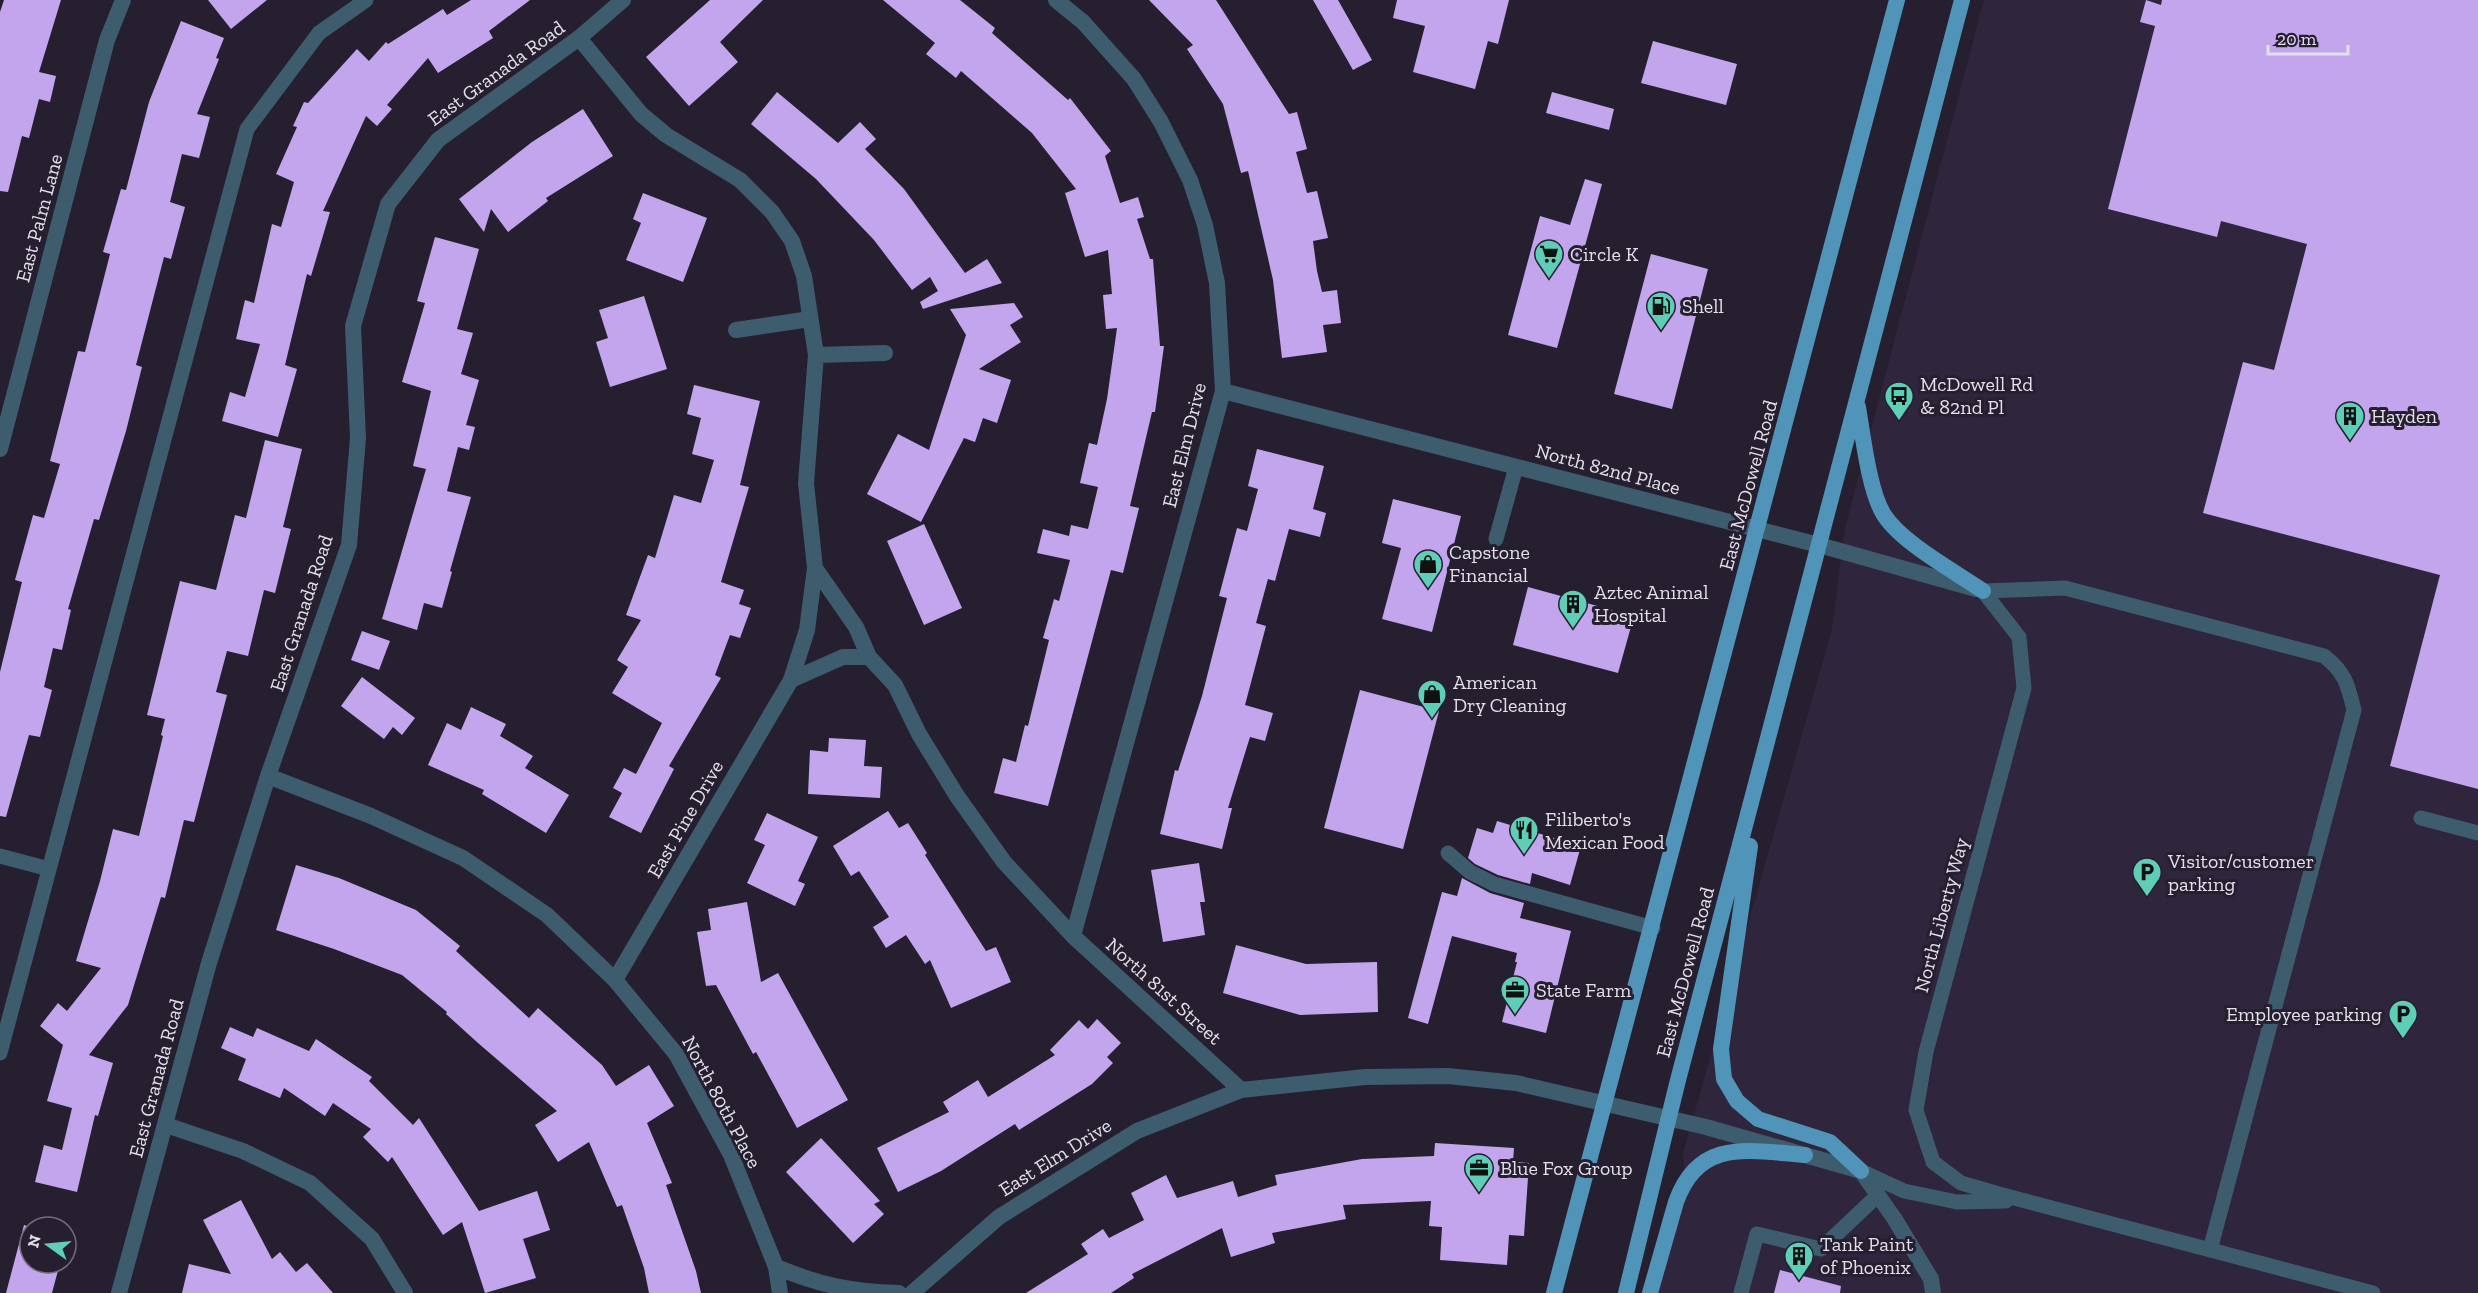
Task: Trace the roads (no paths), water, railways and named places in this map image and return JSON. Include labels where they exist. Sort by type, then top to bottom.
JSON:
[{"type":"main road","name":"East McDowell Road","points":[[1554,1293],[1653,928],[1897,0]]},
{"type":"main road","name":"East McDowell Road","points":[[1626,1293],[1668,1118],[1962,0]]},
{"type":"main road","points":[[1857,402],[1876,498],[1884,515],[1908,540],[1983,591]]},
{"type":"main road","points":[[1761,769],[1721,1050],[1724,1079],[1737,1101],[1758,1119],[1830,1142],[1862,1171]]},
{"type":"main road","points":[[1650,1293],[1681,1187],[1693,1170],[1707,1158],[1730,1151],[1805,1155]]},
{"type":"street","name":"East Palm Lane","points":[[0,449],[107,40],[123,0]]},
{"type":"street","name":"East Granada Road","points":[[119,1293],[209,963],[268,776],[349,545],[358,438],[353,326],[388,204],[438,140],[579,38],[622,0]]},
{"type":"street","name":"East Elm Drive","points":[[1056,0],[1083,22],[1134,79],[1161,122],[1190,180],[1205,225],[1217,283],[1222,391],[1073,936]]},
{"type":"street","name":"East Pine Drive","points":[[579,38],[641,114],[666,135],[740,180],[772,212],[792,241],[804,276],[816,355],[815,392],[808,436],[806,483],[815,568],[807,630],[791,680],[615,980]]},
{"type":"street","points":[[736,330],[810,319]]},
{"type":"street","points":[[816,355],[885,353]]},
{"type":"street","name":"North 82nd Place","points":[[1222,391],[1819,545],[1983,591]]},
{"type":"street","name":"North 81st Street","points":[[815,568],[856,627],[869,657],[895,685],[919,734],[957,796],[1004,862],[1073,936],[1241,1090]]},
{"type":"street","points":[[791,680],[843,657],[869,657]]},
{"type":"street","name":"North 80th Place","points":[[268,776],[371,816],[462,858],[547,915],[615,980],[676,1054],[731,1155],[776,1267],[780,1293]]},
{"type":"street","points":[[1241,1090],[1365,1077],[1448,1076],[1516,1083],[1668,1118],[1862,1171],[1931,1280],[1933,1293]]},
{"type":"street","name":"East Elm Drive","points":[[912,1293],[999,1217],[1137,1131],[1241,1090]]},
{"type":"street","points":[[166,1125],[243,1151],[310,1183],[372,1239],[405,1293]]},
{"type":"street","points":[[776,1267],[812,1282],[851,1290],[899,1293]]},
{"type":"lane","points":[[0,1053],[247,129],[319,33],[366,0]]},
{"type":"lane","points":[[1496,539],[1516,467]]},
{"type":"lane","points":[[1983,591],[2065,588],[2324,656],[2339,667],[2349,688],[2354,710],[2210,1250]]},
{"type":"lane","name":"North Liberty Way","points":[[1983,591],[2019,637],[2024,688],[1926,1052],[1916,1110],[1933,1162],[1961,1183],[2373,1293]]},
{"type":"lane","points":[[2421,818],[2478,833]]},
{"type":"lane","points":[[1448,853],[1470,872],[1494,884],[1653,928]]},
{"type":"lane","points":[[0,856],[49,869]]},
{"type":"lane","name":"North Liberty Way","points":[[1862,1171],[1904,1191],[1957,1202],[2025,1201]]},
{"type":"lane","points":[[1741,1293],[1758,1234],[1821,1249],[1878,1195]]},
{"type":"place","name":"Circle K","points":[[1549,280]]},
{"type":"place","name":"Shell","points":[[1661,332]]},
{"type":"place","name":"McDowell Rd & 82nd Pl","points":[[1899,422]]},
{"type":"place","name":"Hayden","points":[[2350,442]]},
{"type":"place","name":"Capstone Financial","points":[[1428,590]]},
{"type":"place","name":"Aztec Animal Hospital","points":[[1573,630]]},
{"type":"place","name":"American Dry Cleaning","points":[[1432,720]]},
{"type":"place","name":"Filiberto's Mexican Food","points":[[1524,856]]},
{"type":"place","name":"Visitor/customer parking","points":[[2147,898]]},
{"type":"place","name":"State Farm","points":[[1515,1016]]},
{"type":"place","name":"Employee parking","points":[[2403,1040]]},
{"type":"place","name":"Blue Fox Group","points":[[1479,1194]]},
{"type":"place","name":"Tank Paint of Phoenix","points":[[1799,1282]]}]
